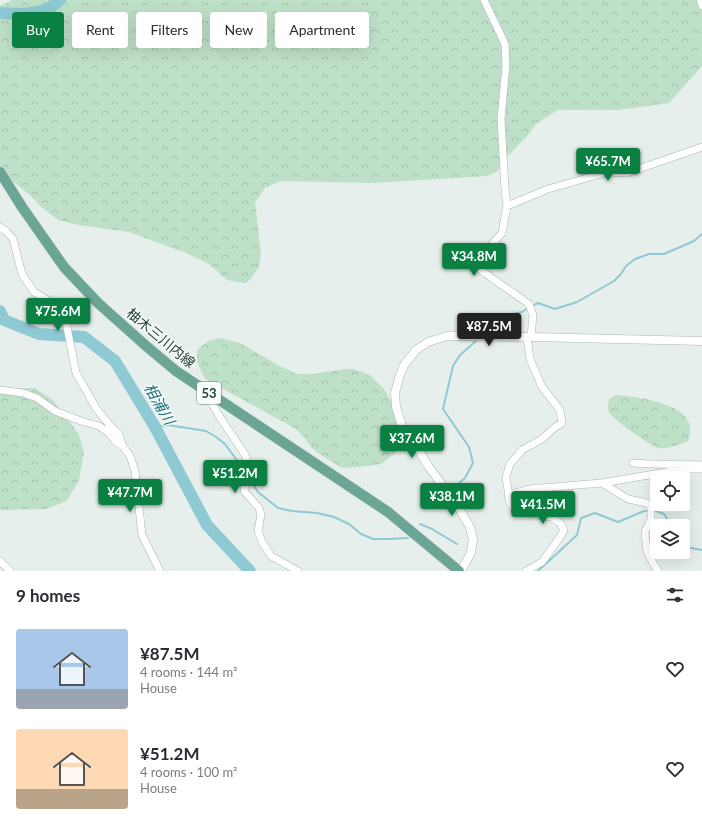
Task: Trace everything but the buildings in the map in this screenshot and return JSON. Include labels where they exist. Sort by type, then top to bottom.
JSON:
[{"type":"main road","name":"柚木三川内線","points":[[0,172],[22,207],[64,267],[98,303],[145,345],[176,371],[202,389],[388,512],[460,571]]},
{"type":"street","points":[[484,0],[505,44],[506,65],[501,119],[505,190],[508,206],[502,233],[483,254],[478,262],[479,269],[529,304],[533,315],[529,336],[530,359],[542,387],[560,410],[562,423],[542,439],[522,450],[510,464],[506,478],[510,504],[516,511],[551,517],[560,523],[564,530],[542,562],[526,571]]},
{"type":"street","points":[[700,0],[702,6]]},
{"type":"street","points":[[508,206],[548,189],[608,172],[627,173],[702,147]]},
{"type":"street","points":[[0,227],[13,239],[22,274],[34,292],[61,308],[65,318],[76,373],[96,408],[111,427],[119,434],[122,445],[130,456],[135,472],[142,535],[160,571]]},
{"type":"street","points":[[460,571],[471,554],[474,539],[470,527],[457,505],[429,467],[402,426],[396,407],[395,393],[399,378],[404,365],[416,350],[428,342],[447,336],[529,336],[702,341]]},
{"type":"street","points":[[202,389],[246,456],[247,466],[244,491],[259,508],[261,514],[258,531],[262,542],[271,556],[298,571]]},
{"type":"street","points":[[0,390],[23,393],[37,398],[55,411],[98,426],[109,433],[116,442],[122,445]]},
{"type":"street","points":[[633,463],[702,465]]},
{"type":"street","points":[[508,495],[529,489],[602,483],[684,470],[702,470]]},
{"type":"street","points":[[602,483],[628,499],[646,503],[651,507],[651,519],[645,532],[647,551],[658,571]]},
{"type":"street","points":[[0,561],[10,571]]},
{"type":"green space","points":[[12,0],[702,0],[702,66],[669,103],[618,110],[558,110],[536,124],[509,155],[497,172],[487,176],[374,183],[281,181],[265,188],[255,202],[261,253],[259,267],[249,281],[244,283],[227,280],[209,264],[186,253],[129,232],[78,225],[58,220],[0,171],[0,6]]},
{"type":"green space","points":[[221,338],[240,343],[297,374],[313,374],[344,369],[354,369],[370,375],[383,388],[394,405],[400,426],[400,440],[395,453],[381,464],[342,468],[312,448],[296,429],[205,379],[197,362],[197,352],[199,348],[210,340]]},
{"type":"green space","points":[[34,388],[53,400],[78,433],[84,452],[79,480],[67,501],[46,509],[0,510],[0,389]]},
{"type":"green space","points":[[616,395],[645,399],[678,410],[685,416],[689,423],[690,432],[688,441],[665,448],[658,448],[648,443],[610,414],[608,409],[609,399]]},
{"type":"waterway","points":[[0,13],[18,14],[41,11],[49,8],[60,0]]},
{"type":"waterway","points":[[532,306],[538,303],[555,309],[577,302],[614,281],[626,266],[635,259],[649,254],[664,254],[694,241],[702,234]]},
{"type":"waterway","points":[[483,334],[501,317],[522,312],[528,308]]},
{"type":"waterway","name":"相浦川","points":[[0,311],[4,320],[39,334],[84,337],[115,361],[155,427],[207,525],[250,571]]},
{"type":"waterway","points":[[452,489],[465,478],[473,463],[469,447],[443,409],[453,366],[460,355],[477,340]]},
{"type":"waterway","points":[[155,427],[168,425],[206,431],[225,444],[244,470]]},
{"type":"waterway","points":[[248,477],[258,492],[278,508],[317,513],[334,517],[349,524],[361,534],[373,539],[408,538]]},
{"type":"waterway","points":[[538,571],[577,535],[581,518],[595,513],[618,522],[644,511],[656,511],[664,514],[668,519]]},
{"type":"waterway","points":[[420,524],[432,529],[457,544]]},
{"type":"waterway","points":[[690,548],[702,550]]}]
